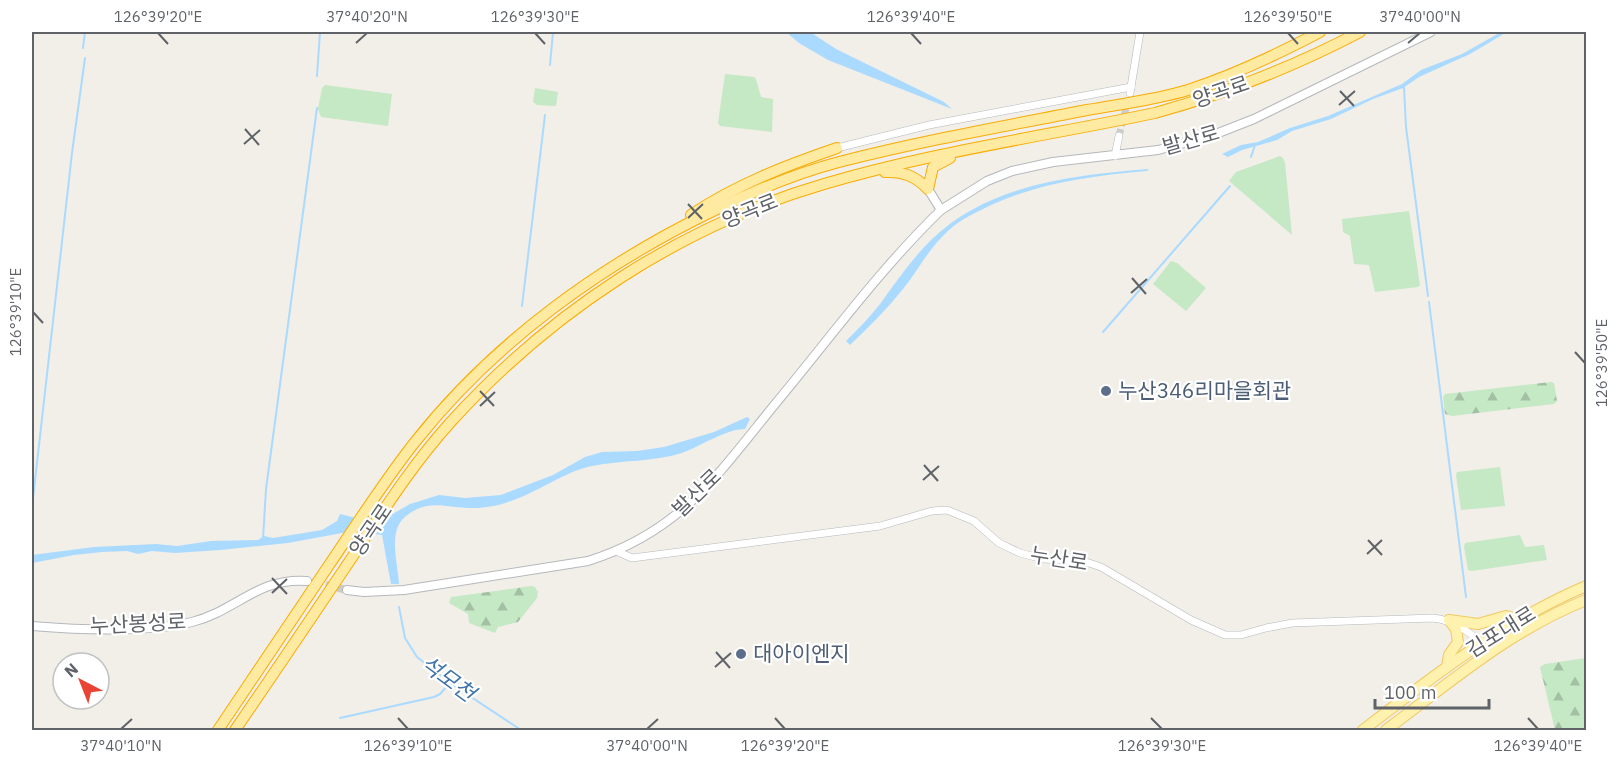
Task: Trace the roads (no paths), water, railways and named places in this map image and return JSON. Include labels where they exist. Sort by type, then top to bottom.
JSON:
[{"type":"highway","name":"양곡로","points":[[218,730],[395,469],[443,409],[518,336],[560,302],[650,243],[750,194],[817,168],[896,149],[1178,92],[1260,62],[1320,32]]},
{"type":"highway","name":"양곡로","points":[[235,730],[412,469],[448,424],[525,349],[606,287],[675,245],[716,225],[812,188],[864,173],[988,145],[1132,118],[1194,102],[1268,76],[1360,32]]},
{"type":"highway","points":[[1333,46],[1365,32]]},
{"type":"highway","points":[[928,189],[930,173],[938,164],[988,145]]},
{"type":"highway","points":[[650,243],[696,211],[733,191],[806,158],[837,148]]},
{"type":"highway","points":[[864,173],[908,174],[928,189]]},
{"type":"main road","name":"김포대로","points":[[1369,729],[1481,642],[1519,619],[1587,586]]},
{"type":"main road","name":"김포대로","points":[[1386,730],[1490,652],[1534,624],[1587,600]]},
{"type":"main road","points":[[1449,620],[1479,624],[1506,616],[1519,619]]},
{"type":"main road","points":[[1447,667],[1449,654],[1458,642],[1456,629],[1449,620]]},
{"type":"street","points":[[837,148],[929,124],[1131,90],[1140,32]]},
{"type":"street","name":"발산로","points":[[347,590],[364,592],[404,590],[588,561],[616,551],[669,521],[706,488],[733,458],[894,258],[941,210],[987,181],[1012,171],[1053,162],[1114,156],[1177,146],[1225,131],[1431,32]]},
{"type":"street","points":[[1114,156],[1119,135]]},
{"type":"street","points":[[928,189],[941,210]]},
{"type":"street","name":"누산로","points":[[616,551],[633,558],[880,526],[932,511],[947,510],[974,521],[999,543],[1020,553],[1043,559],[1083,561],[1101,567],[1196,623],[1225,635],[1237,635],[1292,623],[1433,618],[1449,620]]},
{"type":"street","name":"누산봉성로","points":[[32,626],[130,628],[183,623],[207,618],[269,584],[289,580],[307,580]]},
{"type":"street","points":[[1449,620],[1481,642],[1490,652]]},
{"type":"water","points":[[786,32],[810,32],[836,49],[944,102],[952,109],[828,60],[799,43]]},
{"type":"water","points":[[1501,32],[1507,32],[1470,54],[1419,77],[1403,88],[1331,119],[1292,131],[1277,140],[1242,150],[1228,157],[1222,154],[1241,145],[1258,142],[1290,128],[1328,116],[1402,84],[1421,70],[1462,54]]},
{"type":"water","points":[[1149,169],[1084,178],[1043,187],[1003,200],[965,219],[952,227],[935,244],[903,289],[878,318],[850,345],[846,341],[876,309],[931,240],[954,221],[979,206],[1005,195],[1062,179]]},
{"type":"water","points":[[747,417],[750,419],[745,429],[722,435],[682,453],[660,458],[592,466],[561,477],[529,494],[504,503],[476,508],[438,505],[414,510],[400,522],[395,539],[399,584],[391,584],[382,535],[359,532],[220,550],[175,553],[152,551],[138,554],[127,551],[102,552],[32,563],[32,555],[94,547],[156,544],[177,546],[211,541],[258,540],[264,536],[273,538],[322,530],[337,521],[340,514],[356,518],[384,519],[410,504],[439,495],[465,498],[501,495],[553,475],[585,457],[602,452],[637,451],[664,447],[714,432]]},
{"type":"waterway","points":[[83,48],[85,32]]},
{"type":"waterway","points":[[317,76],[320,32]]},
{"type":"waterway","points":[[550,65],[553,32]]},
{"type":"waterway","points":[[32,507],[85,58]]},
{"type":"waterway","points":[[1404,87],[1406,127],[1428,296]]},
{"type":"waterway","points":[[263,539],[266,489],[317,108]]},
{"type":"waterway","points":[[522,306],[545,115]]},
{"type":"waterway","points":[[1251,157],[1255,145]]},
{"type":"waterway","points":[[1103,332],[1230,186]]},
{"type":"waterway","points":[[1429,302],[1466,597]]},
{"type":"waterway","name":"석모천","points":[[399,607],[405,638],[417,657],[450,683],[521,730]]},
{"type":"waterway","points":[[340,718],[434,697],[450,683]]},
{"type":"tunnel","points":[[1119,136],[1128,100]]},
{"type":"tunnel","points":[[314,582],[347,590]]},
{"type":"place","name":"누산346리마을회관","points":[[1106,391]]},
{"type":"place","name":"대아이엔지","points":[[741,654]]}]
